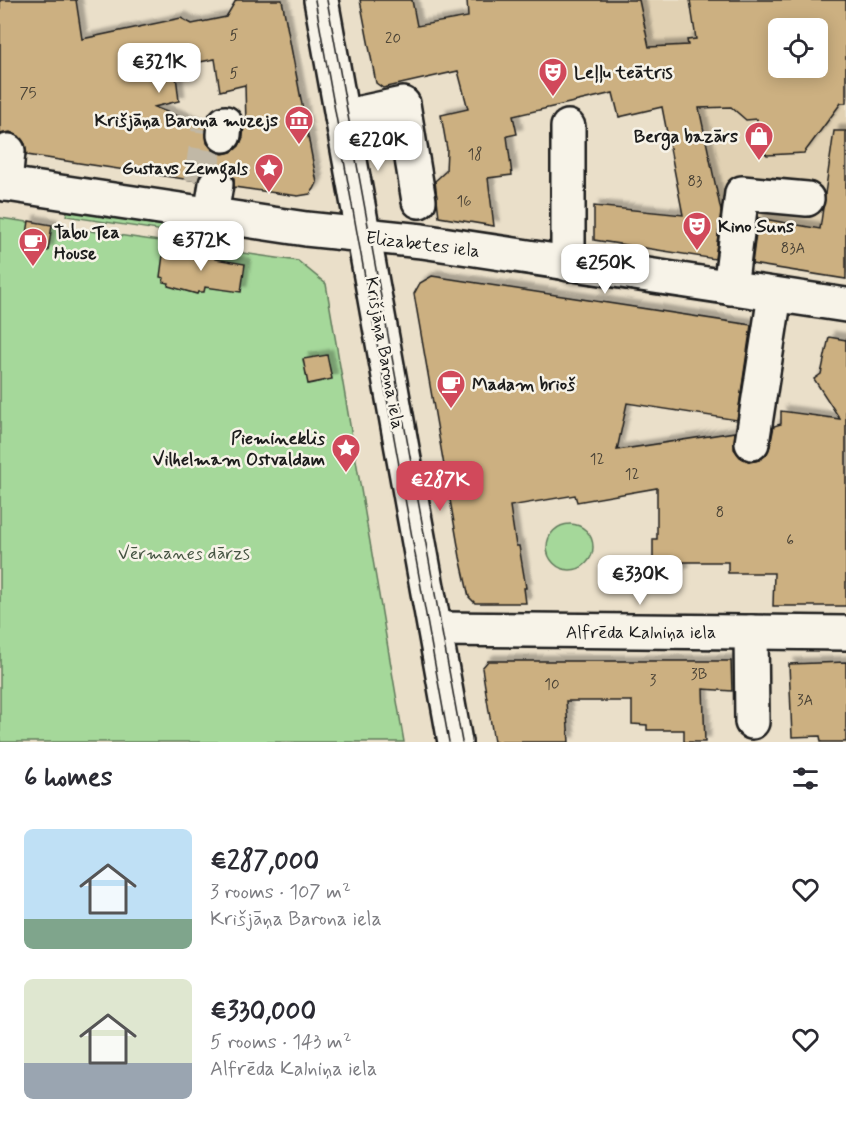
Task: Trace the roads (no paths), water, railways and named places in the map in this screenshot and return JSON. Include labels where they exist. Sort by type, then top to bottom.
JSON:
[{"type":"street","name":"Krišjāņa Barona iela","points":[[321,0],[455,742]]},
{"type":"street","points":[[342,117],[403,104],[418,201]]},
{"type":"street","points":[[568,127],[568,264]]},
{"type":"street","points":[[3,183],[8,151]]},
{"type":"street","name":"Elizabetes iela","points":[[3,183],[205,198],[364,237],[422,241],[846,305]]},
{"type":"street","points":[[730,288],[742,193],[807,199]]},
{"type":"street","points":[[752,443],[775,295]]},
{"type":"street","name":"Alfrēda Kalniņa iela","points":[[435,629],[846,633]]},
{"type":"street","points":[[751,632],[752,722]]},
{"type":"tunnel","points":[[200,182],[208,130]]},
{"type":"tram line","points":[[315,0],[449,742]]},
{"type":"tram line","points":[[327,0],[462,742]]},
{"type":"place","name":"Leļļu teātris","points":[[553,98]]},
{"type":"place","name":"Krišjāņa Barona muzejs","points":[[299,146]]},
{"type":"place","name":"Berga bazārs","points":[[759,162]]},
{"type":"place","name":"Gustavs Zemgals","points":[[269,194]]},
{"type":"place","name":"Kino Suns","points":[[697,252]]},
{"type":"place","name":"Tabu Tea House","points":[[33,268]]},
{"type":"place","name":"Madam brioš","points":[[451,410]]},
{"type":"place","name":"Piemineklis Vilhelmam Ostvaldam","points":[[346,474]]},
{"type":"park label","name":"Vērmanes dārzs","points":[[184,553]]}]
